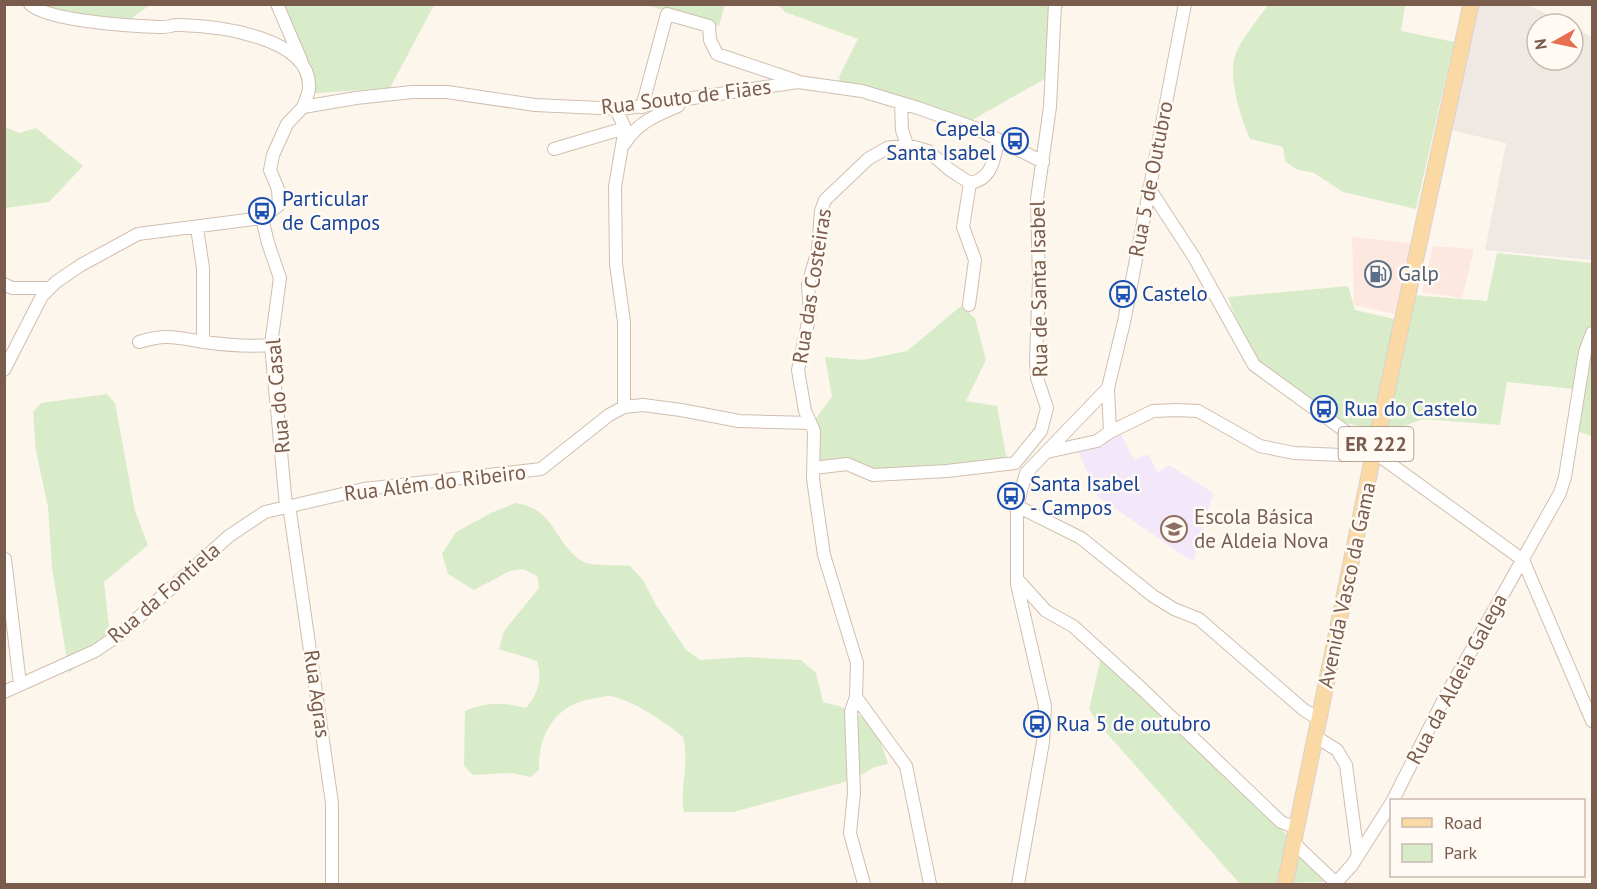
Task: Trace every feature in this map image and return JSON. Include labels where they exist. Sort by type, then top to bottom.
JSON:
[{"type":"main road","name":"Avenida Vasco da Gama","points":[[1285,885],[1374,451],[1470,4]]},
{"type":"street","points":[[30,4],[44,14],[83,20],[160,27],[178,24],[237,31],[270,41],[295,57],[305,73]]},
{"type":"street","points":[[4,370],[42,296],[81,266],[138,234],[262,218],[279,205],[278,189],[270,170],[273,155],[287,124],[303,107],[309,89],[305,73],[277,4]]},
{"type":"street","name":"Rua de Santa Isabel","points":[[1015,463],[1041,431],[1047,408],[1037,378],[1036,358],[1039,280],[1037,199],[1050,107],[1055,4]]},
{"type":"street","name":"Rua 5 de Outubro","points":[[1110,432],[1108,388],[1124,322],[1185,4]]},
{"type":"street","points":[[642,106],[667,14],[710,26],[710,40],[717,54],[798,82]]},
{"type":"street","name":"Rua Souto de Fiães","points":[[303,107],[356,98],[447,92],[535,105],[616,109],[693,100],[798,82],[862,91],[901,103],[975,128],[1043,162]]},
{"type":"street","points":[[622,148],[631,134],[647,119],[693,100]]},
{"type":"street","points":[[901,103],[902,130],[907,145],[928,151],[970,183],[980,181],[990,173],[999,140]]},
{"type":"street","points":[[616,109],[625,128],[615,187],[615,264],[624,322],[624,407],[643,405],[739,421],[810,423]]},
{"type":"street","points":[[554,149],[625,128]]},
{"type":"street","name":"Rua das Costeiras","points":[[864,885],[850,833],[854,793],[851,711],[856,697],[857,663],[851,637],[838,605],[824,555],[814,468],[815,443],[798,370],[810,313],[808,285],[818,250],[821,211],[825,200],[838,185],[868,159],[887,148],[907,145]]},
{"type":"street","points":[[969,305],[975,260],[963,227],[970,183]]},
{"type":"street","points":[[1149,189],[1194,257],[1254,365],[1523,560],[1593,721]]},
{"type":"street","name":"Rua do Casal","points":[[262,218],[280,278],[271,345],[287,505]]},
{"type":"street","points":[[197,228],[203,268],[203,342]]},
{"type":"street","points":[[4,284],[12,288],[50,288]]},
{"type":"street","name":"Rua da Aldeia Galega","points":[[1393,799],[1444,699],[1560,493],[1565,477],[1585,352],[1593,333]]},
{"type":"street","points":[[139,342],[158,336],[178,336],[203,342],[271,345]]},
{"type":"street","points":[[1018,885],[1041,751],[1045,706],[1017,579],[1017,506],[1026,473],[1108,388]]},
{"type":"street","name":"Rua Além do Ribeiro","points":[[287,505],[364,489],[541,469],[609,415],[624,407]]},
{"type":"street","points":[[1046,452],[1097,441],[1153,411],[1198,411],[1260,446],[1306,453],[1342,455],[1374,451]]},
{"type":"street","points":[[814,468],[847,464],[873,475],[947,471],[1015,463],[1026,473]]},
{"type":"street","name":"Rua da Fontiela","points":[[4,692],[69,664],[120,634],[229,536],[265,513],[287,505]]},
{"type":"street","name":"Rua Agras","points":[[287,505],[332,803],[332,885]]},
{"type":"street","points":[[1017,506],[1081,538],[1153,596],[1174,609],[1199,619],[1304,711],[1319,719]]},
{"type":"street","points":[[5,560],[20,684]]},
{"type":"street","points":[[1017,579],[1046,610],[1073,626],[1141,688],[1281,822],[1297,828]]},
{"type":"street","points":[[856,697],[906,766],[930,885]]},
{"type":"street","points":[[1316,737],[1337,750],[1346,765],[1358,855]]},
{"type":"street","name":"Rua da Aldeia Galega","points":[[1335,884],[1358,855],[1390,804]]},
{"type":"street","points":[[1294,843],[1335,884]]},
{"type":"shaded area","points":[[1479,5],[1528,5],[1542,12],[1525,12],[1525,72],[1585,72],[1585,33],[1592,37],[1592,260],[1485,250],[1506,143],[1451,130]]},
{"type":"shaded area","name":"Galp","points":[[1352,237],[1410,243],[1395,314],[1354,305]]},
{"type":"shaded area","name":"Galp","points":[[1433,246],[1474,249],[1462,298],[1422,292]]},
{"type":"shaded area","name":"Escola Básica de Aldeia Nova","points":[[1120,432],[1134,460],[1148,454],[1158,473],[1169,465],[1213,493],[1193,562],[1097,496],[1078,450]]},
{"type":"green space","points":[[778,4],[1064,5],[1061,11],[1057,72],[965,124],[949,125],[925,113],[842,87],[839,77],[858,39],[785,12]]},
{"type":"green space","points":[[1269,4],[1405,5],[1401,31],[1454,42],[1416,209],[1343,192],[1314,173],[1296,169],[1285,161],[1283,147],[1250,139],[1236,98],[1233,65],[1241,43]]},
{"type":"green space","points":[[28,5],[150,5],[125,23],[87,28],[53,21]]},
{"type":"green space","points":[[280,5],[434,5],[390,88],[305,94]]},
{"type":"green space","points":[[646,5],[725,5],[719,26]]},
{"type":"green space","points":[[5,127],[19,133],[36,128],[83,166],[49,202],[5,208]]},
{"type":"green space","points":[[1497,253],[1592,263],[1592,436],[1577,431],[1582,390],[1507,382],[1500,425],[1424,419],[1386,432],[1345,423],[1261,365],[1237,322],[1228,297],[1348,286],[1355,310],[1395,319],[1400,294],[1487,301]]},
{"type":"green space","points":[[961,306],[975,318],[986,360],[966,401],[997,406],[1007,461],[904,469],[817,468],[812,423],[832,397],[825,357],[863,360],[907,351]]},
{"type":"green space","points":[[107,394],[115,403],[135,511],[148,545],[104,582],[110,635],[69,673],[52,568],[48,507],[36,451],[33,412],[41,403]]},
{"type":"green space","points":[[516,503],[540,512],[566,547],[584,562],[630,566],[643,580],[656,605],[686,650],[700,660],[745,657],[801,660],[816,673],[823,702],[849,710],[867,721],[879,738],[888,764],[875,767],[852,780],[733,812],[684,812],[685,747],[683,737],[638,707],[610,696],[578,702],[558,715],[551,724],[542,745],[539,770],[530,777],[512,773],[473,775],[464,766],[465,711],[495,704],[526,708],[536,692],[540,674],[537,661],[499,649],[504,631],[539,588],[537,576],[523,569],[510,571],[474,590],[448,574],[442,554],[456,532],[491,513]]},
{"type":"green space","points":[[1101,658],[1285,833],[1324,882],[1240,884],[1096,721],[1089,709]]},
{"type":"place","name":"Capela Santa Isabel","points":[[1015,141]]},
{"type":"place","name":"Particular de Campos","points":[[262,211]]},
{"type":"place","name":"Galp","points":[[1378,274]]},
{"type":"place","name":"Castelo","points":[[1123,294]]},
{"type":"place","name":"Rua do Castelo","points":[[1324,409]]},
{"type":"place","name":"Santa Isabel - Campos","points":[[1011,496]]},
{"type":"place","name":"Escola Básica de Aldeia Nova","points":[[1174,529]]},
{"type":"place","name":"Rua 5 de outubro","points":[[1037,724]]}]
